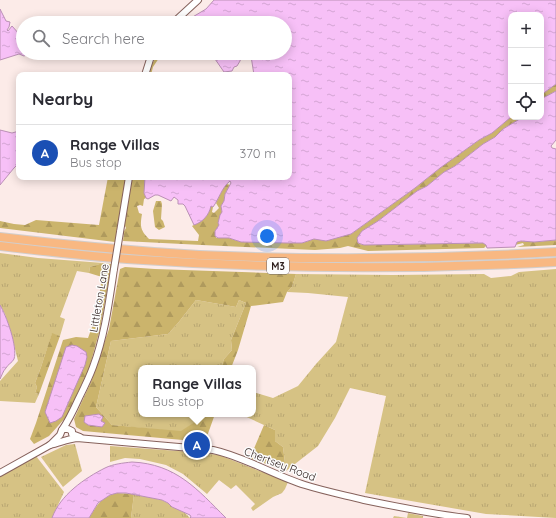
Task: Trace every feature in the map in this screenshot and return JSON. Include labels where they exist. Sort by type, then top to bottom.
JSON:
[{"type":"highway","name":"M3","points":[[0,237],[126,250],[250,257],[393,259],[556,252]]},
{"type":"highway","name":"M3","points":[[0,246],[126,259],[294,267],[436,267],[556,262]]},
{"type":"main road","points":[[181,16],[198,0]]},
{"type":"main road","points":[[146,72],[150,60]]},
{"type":"main road","name":"Littleton Lane","points":[[50,445],[61,432],[70,417],[93,368],[108,312],[129,180]]},
{"type":"main road","points":[[70,417],[70,436]]},
{"type":"main road","points":[[66,428],[70,436],[61,438],[61,432],[66,428]]},
{"type":"main road","points":[[0,473],[50,445],[70,436]]},
{"type":"main road","name":"Chertsey Road","points":[[70,436],[78,436],[85,439],[223,452],[291,481],[326,491],[394,506],[467,518]]},
{"type":"green space","points":[[154,60],[158,60],[152,72],[149,72]]},
{"type":"green space","points":[[556,84],[556,91],[544,97],[544,93]]},
{"type":"green space","points":[[508,120],[518,120],[503,129],[495,137],[483,144],[455,166],[444,172],[427,186],[417,191],[378,221],[362,231],[357,238],[358,243],[364,245],[483,243],[487,245],[484,248],[368,251],[348,246],[315,250],[123,241],[124,231],[126,228],[124,224],[131,180],[145,180],[144,193],[146,198],[144,199],[143,206],[137,206],[139,213],[142,214],[142,230],[149,239],[198,241],[199,235],[192,226],[204,218],[211,206],[213,207],[212,212],[214,213],[219,208],[216,203],[223,188],[227,184],[230,185],[221,206],[222,212],[218,223],[216,238],[229,238],[241,242],[302,243],[314,239],[351,234],[479,140],[492,133]]},
{"type":"green space","points":[[107,180],[125,180],[115,242],[0,228],[0,221],[25,225],[36,220],[99,225]]},
{"type":"green space","points":[[156,201],[161,201],[161,219],[165,227],[159,230],[155,227],[153,211]]},
{"type":"green space","points":[[556,240],[556,245],[517,247],[524,245],[523,243],[515,245],[517,242],[521,241],[534,242]]},
{"type":"green space","points":[[0,253],[38,258],[103,263],[90,267],[89,273],[77,271],[60,317],[65,319],[60,336],[52,334],[35,383],[37,387],[35,393],[39,394],[35,403],[0,401],[0,381],[18,361],[5,314],[0,305]]},
{"type":"green space","points":[[103,263],[112,264],[100,329],[89,369],[66,417],[49,436],[34,444],[30,439],[63,340],[76,337],[88,338],[96,316],[102,277],[89,273],[90,267]]},
{"type":"green space","points":[[125,267],[296,274],[292,287],[287,292],[283,302],[251,306],[232,365],[222,365],[224,359],[232,350],[231,340],[246,303],[239,300],[236,307],[196,300],[168,334],[111,341],[96,407],[112,425],[181,431],[199,419],[214,417],[205,442],[83,431],[76,427],[74,419],[91,382],[109,329],[120,269]]},
{"type":"green space","points":[[556,269],[556,518],[486,514],[365,493],[386,396],[350,388],[335,418],[318,446],[286,471],[283,447],[275,441],[275,430],[247,417],[256,417],[256,393],[273,398],[298,386],[336,342],[348,297],[287,292],[292,287],[296,274],[484,274],[491,278],[511,276],[519,272]]},
{"type":"green space","points":[[196,300],[236,307],[239,300],[246,303],[231,340],[232,350],[224,359],[222,365],[138,365],[138,417],[205,417],[199,419],[181,432],[112,425],[96,407],[111,341],[168,334]]},
{"type":"green space","points":[[52,333],[60,336],[39,394],[35,393],[37,387],[35,383]]},
{"type":"green space","points":[[264,425],[275,430],[275,441],[283,447],[286,471],[250,458]]},
{"type":"green space","points":[[75,444],[82,471],[63,487],[41,457],[66,445]]},
{"type":"green space","points":[[110,446],[219,455],[288,482],[282,493],[273,497],[253,511],[251,508],[255,504],[236,485],[231,489],[219,480],[207,494],[183,474],[166,465],[140,459],[125,458],[110,462]]},
{"type":"green space","points":[[36,456],[64,492],[52,518],[0,518],[0,477]]},
{"type":"green space","points":[[117,493],[134,494],[131,518],[89,518],[97,505],[103,499]]},
{"type":"green space","points":[[134,494],[162,500],[184,512],[190,518],[131,518]]},
{"type":"green space","points":[[408,513],[423,516],[423,518],[407,518]]},
{"type":"green space","points":[[394,516],[407,518],[393,518]]},
{"type":"water","points":[[214,0],[556,0],[556,84],[544,93],[544,12],[508,12],[508,120],[492,133],[479,140],[351,234],[326,241],[314,239],[302,243],[241,242],[229,238],[218,238],[215,236],[215,231],[219,225],[218,223],[222,212],[221,206],[231,183],[230,181],[225,186],[213,207],[211,206],[205,218],[194,225],[185,206],[183,204],[178,204],[178,200],[174,197],[171,201],[158,195],[148,199],[146,198],[144,193],[145,180],[292,180],[292,72],[254,72],[252,60],[292,60],[292,16],[194,16],[206,9]]},
{"type":"water","points":[[0,9],[6,21],[10,22],[7,30],[8,31],[12,26],[16,30],[16,55],[0,60]]},
{"type":"water","points":[[216,60],[240,60],[232,71],[224,72]]},
{"type":"water","points":[[556,91],[556,140],[551,146],[552,148],[556,149],[556,240],[534,242],[521,241],[517,242],[515,247],[487,248],[483,243],[364,245],[358,243],[357,238],[362,231],[378,221],[417,191],[427,186],[444,172],[455,166],[483,144],[495,137],[503,129],[518,120],[544,120],[544,97]]},
{"type":"water","points":[[0,130],[12,133],[16,132],[16,166],[0,185]]},
{"type":"water","points":[[0,305],[11,331],[15,354],[14,359],[4,370],[0,379]]},
{"type":"water","points":[[72,345],[77,346],[86,352],[87,357],[85,365],[62,417],[50,423],[45,412],[66,347]]},
{"type":"water","points":[[99,414],[103,417],[101,421],[105,423],[102,427],[88,425],[84,422],[85,416]]},
{"type":"water","points":[[132,462],[161,468],[185,480],[226,518],[190,518],[190,515],[172,507],[162,500],[126,493],[117,493],[110,495],[98,503],[89,518],[52,518],[61,502],[82,482],[108,467]]},
{"type":"place","name":"Range Villas","points":[[197,445]]}]
